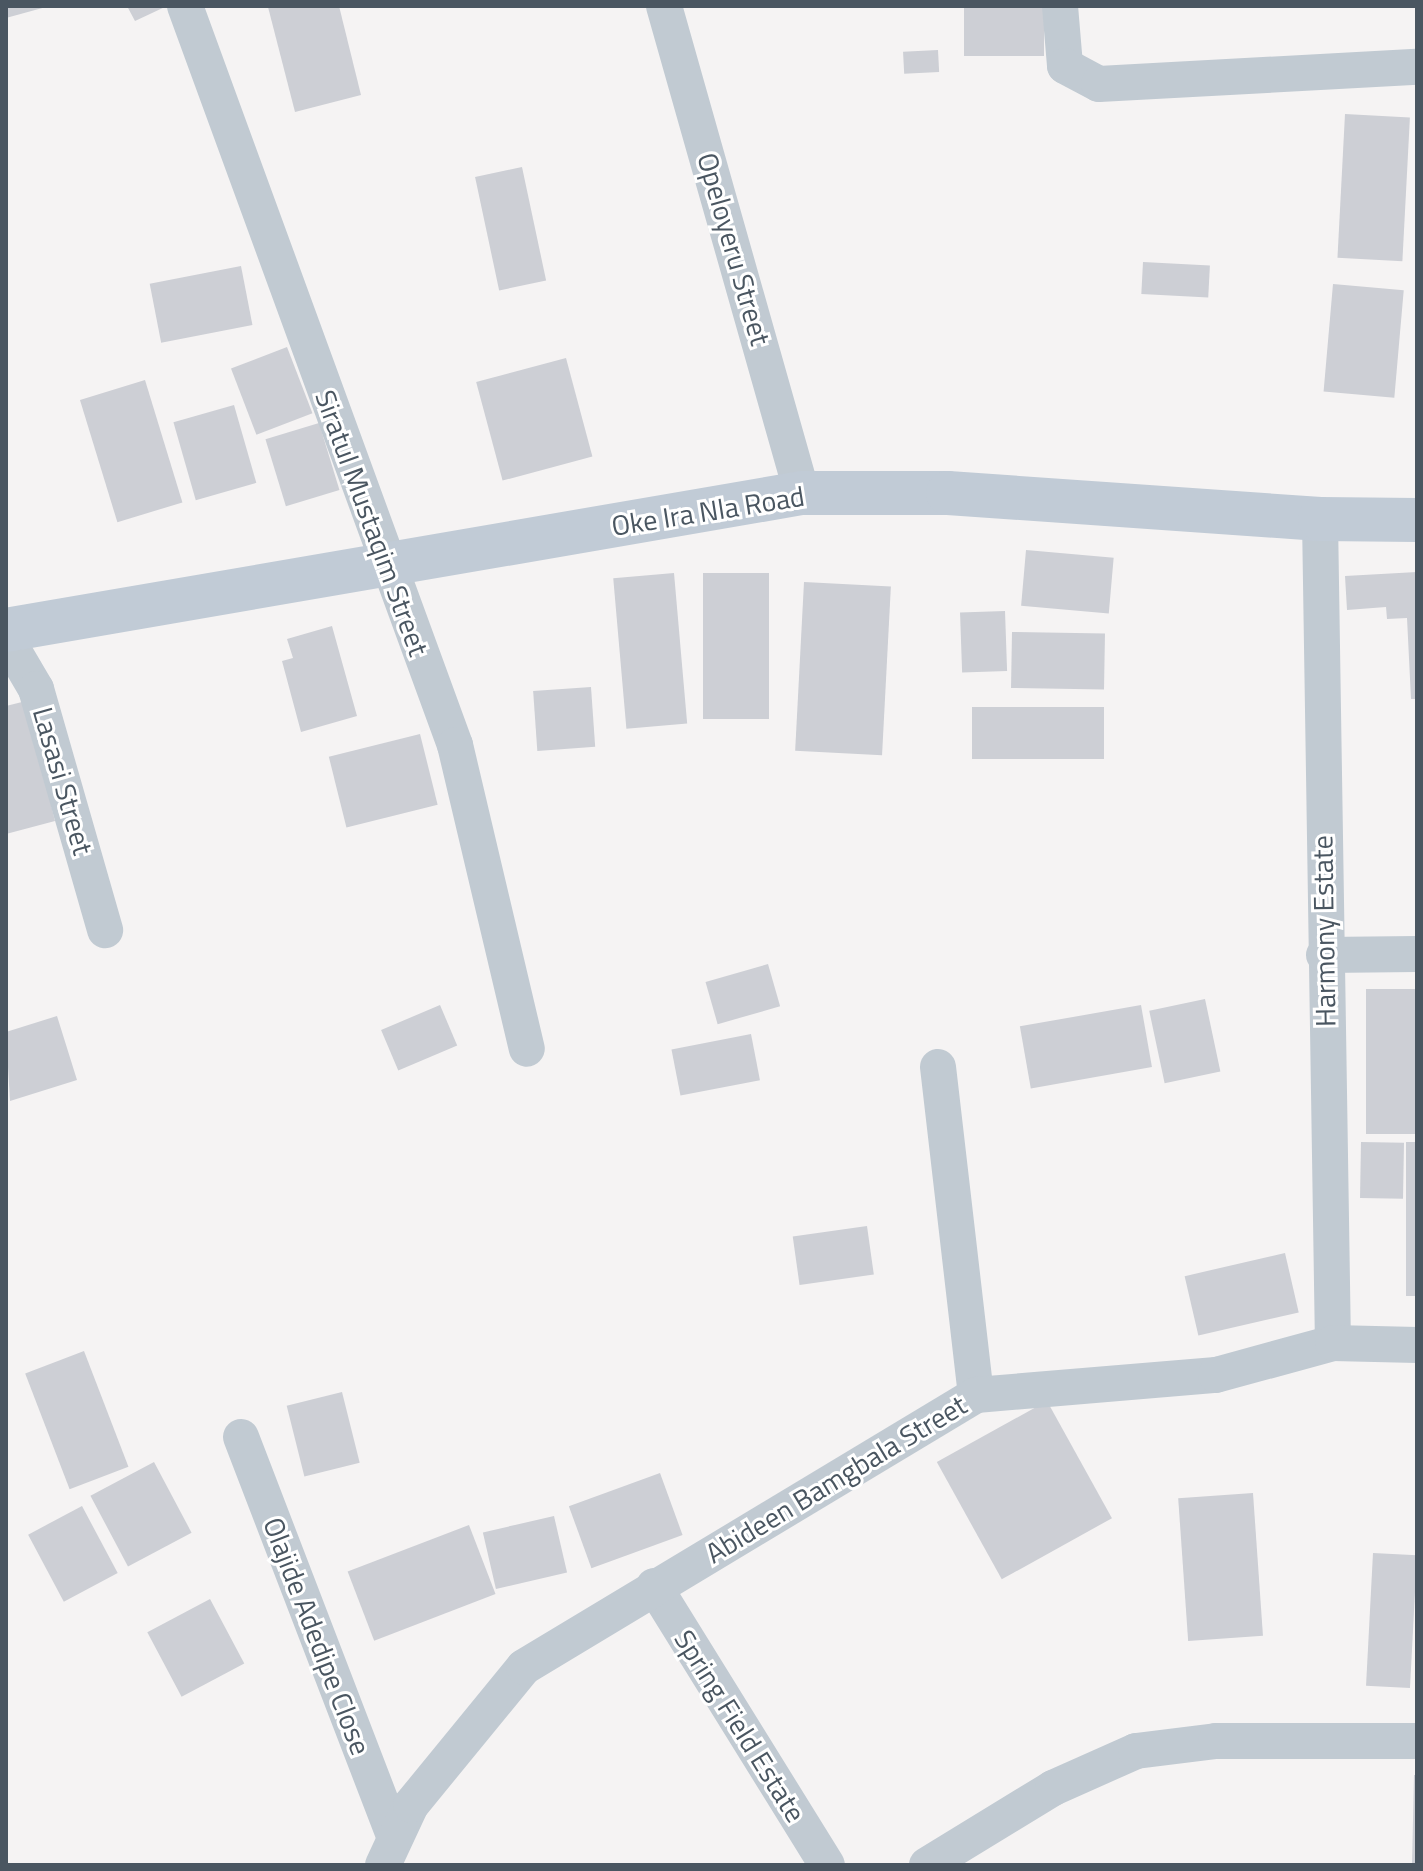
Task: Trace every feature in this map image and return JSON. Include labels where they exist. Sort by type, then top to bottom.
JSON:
[{"type":"street","name":"Siratul Mustaqim Street","points":[[185,6],[387,568],[455,745],[527,1049]]},
{"type":"street","name":"Opeloyeru Street","points":[[664,6],[802,493]]},
{"type":"street","points":[[1060,6],[1065,66],[1099,84],[1417,67]]},
{"type":"street","name":"Oke Ira Nla Road","points":[[6,630],[387,568],[802,493],[948,493],[1320,519],[1417,520]]},
{"type":"street","name":"Harmony Estate","points":[[1320,519],[1324,955],[1333,1343]]},
{"type":"street","name":"Lasasi Street","points":[[6,638],[36,689],[105,930]]},
{"type":"street","points":[[1324,955],[1417,954]]},
{"type":"street","points":[[938,1067],[976,1395]]},
{"type":"street","name":"Abideen Bamgbala Street","points":[[388,1850],[411,1805],[524,1667],[976,1395],[1216,1375],[1333,1343],[1417,1345]]},
{"type":"street","name":"Olajide Adedipe Close","points":[[241,1437],[388,1850]]},
{"type":"street","name":"Spring Field Estate","points":[[654,1586],[827,1865]]},
{"type":"street","points":[[927,1865],[1053,1788],[1136,1751],[1216,1741],[1417,1741]]},
{"type":"building","points":[[6,6],[46,6],[46,7],[6,18]]},
{"type":"building","points":[[127,6],[167,6],[135,21]]},
{"type":"building","points":[[339,6],[361,95],[295,112],[268,7]]},
{"type":"building","points":[[964,6],[1044,6],[1044,56],[964,56]]},
{"type":"building","points":[[938,50],[939,72],[904,74],[903,52]]},
{"type":"building","points":[[1345,114],[1410,117],[1402,261],[1337,258]]},
{"type":"building","points":[[522,167],[546,280],[499,290],[475,177]]},
{"type":"building","points":[[1143,262],[1210,266],[1208,297],[1141,294]]},
{"type":"building","points":[[241,266],[252,325],[161,343],[150,284]]},
{"type":"building","points":[[1333,284],[1404,290],[1394,398],[1324,392]]},
{"type":"building","points":[[287,347],[312,413],[256,435],[231,369]]},
{"type":"building","points":[[566,358],[592,457],[503,481],[476,382]]},
{"type":"building","points":[[145,380],[182,502],[117,522],[80,400]]},
{"type":"building","points":[[234,405],[256,483],[196,500],[173,422]]},
{"type":"building","points":[[319,423],[339,490],[286,506],[265,439]]},
{"type":"building","points":[[1026,550],[1114,558],[1109,613],[1021,606]]},
{"type":"building","points":[[1417,572],[1417,699],[1411,699],[1407,618],[1387,619],[1386,607],[1347,610],[1345,576]]},
{"type":"building","points":[[674,573],[687,723],[626,729],[613,578]]},
{"type":"building","points":[[703,573],[769,573],[769,719],[703,719]]},
{"type":"building","points":[[804,582],[891,587],[882,755],[795,751]]},
{"type":"building","points":[[1005,611],[1007,671],[962,673],[960,613]]},
{"type":"building","points":[[332,626],[357,716],[301,732],[282,661],[293,658],[287,639]]},
{"type":"building","points":[[1012,632],[1105,634],[1104,690],[1011,688]]},
{"type":"building","points":[[591,687],[595,747],[537,751],[533,691]]},
{"type":"building","points":[[26,701],[55,821],[6,834],[6,706]]},
{"type":"building","points":[[972,707],[1104,707],[1104,759],[972,759]]},
{"type":"building","points":[[420,734],[438,805],[346,828],[329,757]]},
{"type":"building","points":[[768,964],[780,1006],[718,1024],[706,982]]},
{"type":"building","points":[[1366,989],[1417,989],[1417,1134],[1366,1134]]},
{"type":"building","points":[[1205,999],[1220,1071],[1165,1083],[1149,1011]]},
{"type":"building","points":[[440,1005],[457,1046],[398,1071],[381,1030]]},
{"type":"building","points":[[1141,1005],[1152,1067],[1031,1088],[1020,1026]]},
{"type":"building","points":[[57,1016],[77,1080],[10,1101],[6,1032]]},
{"type":"building","points":[[751,1034],[760,1080],[680,1096],[671,1049]]},
{"type":"building","points":[[1361,1142],[1404,1143],[1403,1199],[1360,1198]]},
{"type":"building","points":[[1406,1142],[1417,1142],[1417,1296],[1406,1296]]},
{"type":"building","points":[[867,1226],[874,1275],[800,1285],[793,1236]]},
{"type":"building","points":[[1285,1253],[1299,1312],[1198,1336],[1185,1276]]},
{"type":"building","points":[[84,1351],[128,1467],[70,1489],[25,1374]]},
{"type":"building","points":[[342,1392],[360,1463],[304,1477],[287,1406]]},
{"type":"building","points":[[1047,1401],[1112,1518],[1002,1579],[937,1462]]},
{"type":"building","points":[[154,1462],[192,1533],[128,1566],[90,1496]]},
{"type":"building","points":[[660,1473],[683,1535],[591,1568],[569,1506]]},
{"type":"building","points":[[1253,1493],[1263,1636],[1188,1641],[1178,1498]]},
{"type":"building","points":[[82,1506],[118,1573],[64,1602],[28,1535]]},
{"type":"building","points":[[554,1516],[567,1573],[496,1589],[483,1532]]},
{"type":"building","points":[[469,1525],[496,1594],[374,1641],[348,1572]]},
{"type":"building","points":[[1373,1553],[1417,1555],[1410,1688],[1366,1686]]},
{"type":"building","points":[[210,1599],[244,1663],[182,1697],[147,1632]]},
{"type":"building","points":[[1414,1775],[1417,1775],[1417,1865],[1412,1865]]}]
